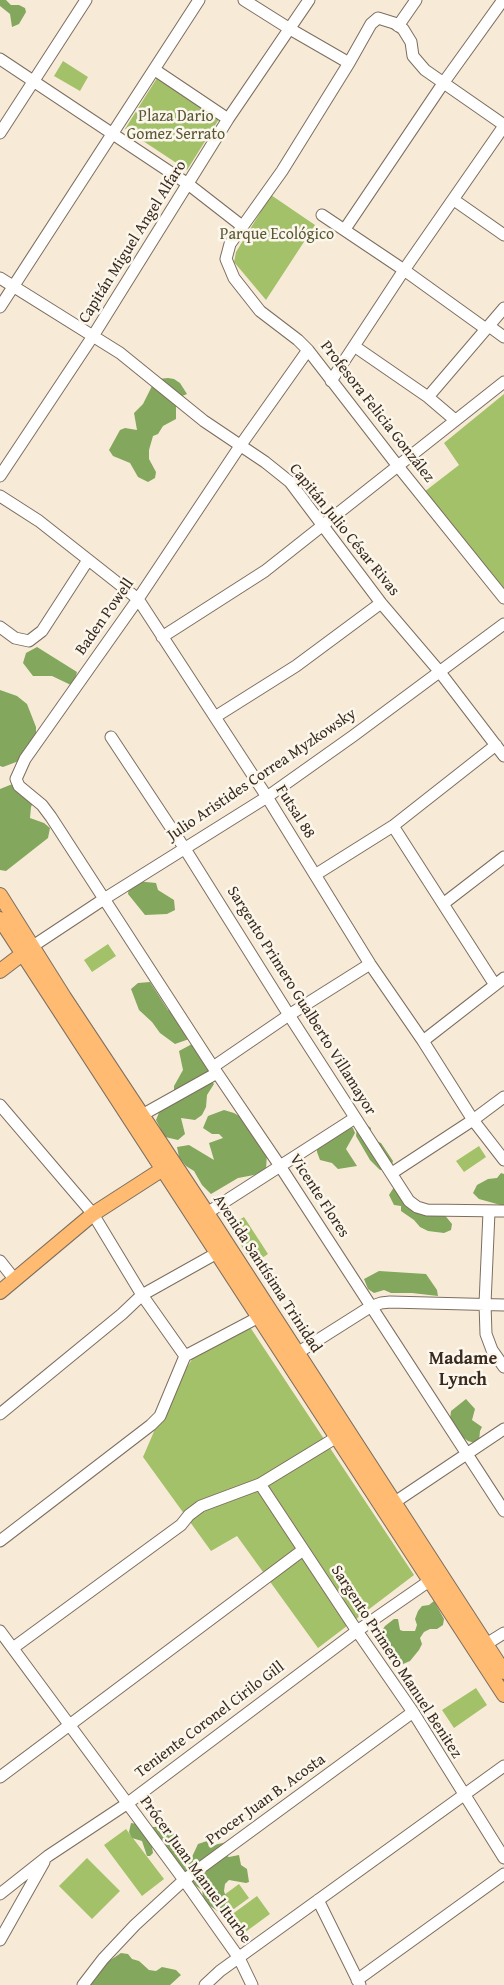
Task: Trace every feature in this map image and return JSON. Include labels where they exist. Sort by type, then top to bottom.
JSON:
[{"type":"main road","name":"Avenida Santísima Trinidad","points":[[0,896],[28,950],[168,1166],[207,1213],[292,1356],[337,1437],[389,1506]]},
{"type":"main road","name":"Avenida Santísima Trinidad","points":[[0,919],[28,950],[64,997],[142,1115],[168,1166],[217,1253],[259,1317],[292,1356],[481,1648],[504,1695]]},
{"type":"main road","name":"Julio Aristides Correa Myzkowsky","points":[[0,972],[28,950]]},
{"type":"main road","points":[[0,1292],[93,1214],[168,1166]]},
{"type":"main road","name":"Avenida Santísima Trinidad","points":[[481,1648],[504,1672]]},
{"type":"street","points":[[0,133],[86,0]]},
{"type":"street","points":[[0,307],[199,0]]},
{"type":"street","points":[[244,0],[290,30],[349,63]]},
{"type":"street","name":"Capitán Miguel Angel Alfaro","points":[[0,476],[93,336],[228,119],[309,0]]},
{"type":"street","points":[[398,26],[416,0]]},
{"type":"street","points":[[345,230],[444,82],[503,0]]},
{"type":"street","points":[[0,59],[188,184],[242,226],[282,171],[371,24],[378,18],[398,26],[407,34],[411,42],[413,56],[425,70],[504,125],[404,270],[331,381]]},
{"type":"street","points":[[155,70],[228,119]]},
{"type":"street","points":[[454,200],[504,235]]},
{"type":"street","points":[[322,215],[504,337]]},
{"type":"street","name":"Profesora Felicia González","points":[[242,226],[230,244],[226,259],[228,268],[234,278],[260,311],[308,350],[396,465],[504,598]]},
{"type":"street","name":"Capitán Julio César Rivas","points":[[0,278],[120,353],[204,421],[265,462],[290,482],[381,603],[439,671],[504,756]]},
{"type":"street","points":[[428,397],[504,308]]},
{"type":"street","points":[[354,346],[428,397],[455,420]]},
{"type":"street","name":"Baden Powell","points":[[104,899],[42,805],[19,786],[16,779],[25,759],[138,599],[240,446],[308,350]]},
{"type":"street","points":[[162,637],[265,571],[323,526],[396,465],[504,382]]},
{"type":"street","name":"Futsal 88","points":[[0,496],[39,521],[138,599],[267,797],[370,964],[423,1041],[473,1120],[504,1160]]},
{"type":"street","points":[[0,627],[15,638],[29,641],[42,631],[88,560]]},
{"type":"street","points":[[215,717],[296,666],[381,603]]},
{"type":"street","name":"Julio Aristides Correa Myzkowsky","points":[[28,950],[104,899],[267,797],[504,624]]},
{"type":"street","name":"Sargento Primero Gualberto Villamayor","points":[[111,738],[185,849],[409,1201],[417,1207],[427,1210],[504,1211]]},
{"type":"street","points":[[315,875],[393,826],[496,745]]},
{"type":"street","points":[[393,826],[443,904],[500,981],[423,1041]]},
{"type":"street","points":[[443,904],[504,857]]},
{"type":"street","name":"Vicente Flores","points":[[104,899],[504,1511]]},
{"type":"street","points":[[142,1115],[215,1070],[289,1015],[370,964]]},
{"type":"street","points":[[392,1173],[473,1120],[504,1097]]},
{"type":"street","points":[[0,1105],[93,1214],[142,1294],[184,1356]]},
{"type":"street","points":[[207,1213],[355,1118]]},
{"type":"street","points":[[489,1212],[485,1304],[486,1334],[492,1350],[504,1367]]},
{"type":"street","points":[[0,1414],[122,1314],[142,1294],[217,1253]]},
{"type":"street","points":[[0,1261],[15,1280]]},
{"type":"street","points":[[292,1356],[370,1307],[390,1302],[504,1305]]},
{"type":"street","points":[[0,1542],[151,1425],[160,1416],[184,1356],[259,1317]]},
{"type":"street","points":[[389,1506],[504,1430]]},
{"type":"street","points":[[13,1648],[181,1525],[189,1515],[201,1506],[260,1484],[337,1437]]},
{"type":"street","name":"Sargento Primero Manuel Benitez","points":[[260,1484],[356,1631],[413,1712],[462,1794],[504,1858]]},
{"type":"street","points":[[0,1777],[303,1550]]},
{"type":"street","name":"Teniente Coronel Cirilo Gill","points":[[0,1894],[48,1856],[128,1803],[356,1631],[435,1577]]},
{"type":"street","name":"Prócer Juan Manuel Iturbe","points":[[0,1631],[184,1880],[239,1958],[252,1985]]},
{"type":"street","points":[[481,1648],[504,1633]]},
{"type":"street","name":"Procer Juan B. Acosta","points":[[83,1985],[103,1959],[135,1925],[184,1880],[413,1712]]},
{"type":"street","points":[[205,1985],[220,1971],[462,1794],[504,1766]]},
{"type":"street","points":[[0,1940],[48,1856]]},
{"type":"street","points":[[318,1900],[359,1982],[504,1874]]},
{"type":"green space","points":[[0,0],[6,0],[11,5],[19,5],[25,8],[26,12],[19,24],[12,27],[10,14],[0,6]]},
{"type":"green space","points":[[63,61],[88,77],[80,91],[54,76]]},
{"type":"green space","name":"Plaza Dario Gomez Serrato","points":[[157,78],[219,119],[187,170],[125,129]]},
{"type":"green space","name":"Parque Ecológico","points":[[271,195],[315,225],[266,300],[234,262],[236,252]]},
{"type":"green space","points":[[168,378],[180,383],[187,394],[170,401],[176,405],[176,419],[163,426],[158,434],[153,436],[149,450],[149,459],[156,472],[155,478],[148,482],[138,477],[130,463],[113,456],[109,450],[120,430],[125,428],[137,430],[134,413],[143,404],[154,382],[158,379]]},
{"type":"green space","points":[[504,394],[504,591],[424,492],[459,465],[444,443]]},
{"type":"green space","points":[[37,647],[77,672],[73,686],[52,676],[33,676],[23,663],[26,653]]},
{"type":"green space","points":[[0,690],[17,696],[27,704],[36,727],[36,740],[24,759],[3,767],[0,766]]},
{"type":"green space","points":[[15,783],[35,798],[31,807],[30,818],[44,823],[50,828],[48,838],[6,871],[0,870],[0,789]]},
{"type":"green space","points":[[136,881],[156,883],[158,890],[174,900],[175,910],[167,914],[145,915],[128,894],[129,886]]},
{"type":"green space","points":[[108,944],[116,956],[92,972],[84,960]]},
{"type":"green space","points":[[150,982],[168,1010],[189,1019],[193,1028],[192,1038],[175,1044],[160,1033],[152,1022],[139,1010],[131,989],[138,983]]},
{"type":"green space","points":[[192,1044],[211,1064],[208,1077],[214,1084],[207,1095],[206,1107],[202,1115],[195,1120],[181,1118],[185,1134],[178,1140],[165,1137],[156,1120],[160,1110],[166,1108],[174,1101],[174,1086],[183,1070],[179,1051]]},
{"type":"green space","points":[[224,1110],[234,1113],[247,1121],[267,1154],[266,1169],[254,1175],[238,1178],[211,1194],[202,1185],[194,1171],[186,1166],[179,1157],[177,1147],[189,1145],[214,1160],[209,1143],[223,1138],[219,1134],[212,1134],[203,1128],[208,1116]]},
{"type":"green space","points":[[344,1125],[353,1128],[355,1133],[346,1149],[357,1166],[338,1169],[332,1163],[320,1160],[317,1152],[317,1141]]},
{"type":"green space","points":[[367,1125],[371,1128],[371,1137],[381,1143],[393,1161],[391,1169],[380,1170],[370,1160],[356,1136],[357,1127]]},
{"type":"green space","points":[[479,1146],[486,1157],[464,1172],[456,1161]]},
{"type":"green space","points":[[501,1173],[504,1174],[504,1206],[479,1199],[473,1193],[477,1185],[488,1179],[497,1178]]},
{"type":"green space","points":[[394,1187],[416,1201],[443,1213],[452,1224],[451,1230],[444,1233],[428,1231],[420,1227],[401,1211],[401,1206],[394,1205],[389,1195]]},
{"type":"green space","points":[[244,1217],[268,1254],[253,1264],[229,1226]]},
{"type":"green space","points":[[379,1271],[426,1274],[437,1290],[438,1296],[391,1293],[384,1290],[374,1293],[368,1289],[364,1279]]},
{"type":"green space","points":[[246,1321],[414,1575],[318,1648],[237,1536],[211,1551],[143,1457],[171,1392],[198,1350]]},
{"type":"green space","points":[[466,1399],[475,1409],[472,1420],[482,1427],[479,1441],[475,1443],[461,1436],[450,1419],[451,1411]]},
{"type":"green space","points":[[434,1601],[444,1619],[443,1625],[437,1629],[430,1629],[424,1632],[420,1638],[422,1644],[410,1661],[403,1664],[396,1663],[383,1646],[381,1632],[394,1619],[398,1619],[400,1630],[415,1631],[417,1625],[415,1619],[418,1611],[422,1606],[429,1605]]},
{"type":"green space","points":[[476,1688],[487,1705],[454,1728],[442,1710]]},
{"type":"green space","points":[[131,1823],[137,1824],[152,1847],[153,1853],[150,1856],[147,1856],[142,1841],[132,1838],[129,1832]]},
{"type":"green space","points":[[151,1827],[177,1833],[173,1842],[177,1852],[187,1860],[191,1859],[198,1844],[210,1840],[214,1845],[227,1842],[223,1854],[229,1857],[239,1855],[241,1865],[247,1869],[249,1882],[229,1880],[225,1884],[224,1891],[228,1904],[225,1910],[219,1912],[207,1904],[202,1890],[190,1882],[177,1865],[176,1859],[170,1854]]},
{"type":"green space","points":[[126,1829],[164,1879],[142,1896],[104,1845]]},
{"type":"green space","points":[[87,1858],[120,1891],[92,1919],[59,1886]]},
{"type":"green space","points":[[239,1884],[249,1898],[223,1917],[213,1903]]},
{"type":"green space","points":[[257,1896],[270,1914],[240,1936],[227,1918]]},
{"type":"green space","points":[[121,1953],[128,1954],[132,1959],[139,1961],[149,1970],[156,1971],[162,1967],[176,1970],[181,1975],[170,1985],[86,1985],[103,1965]]},
{"type":"district","name":"Madame Lynch","points":[[463,1369]]}]
